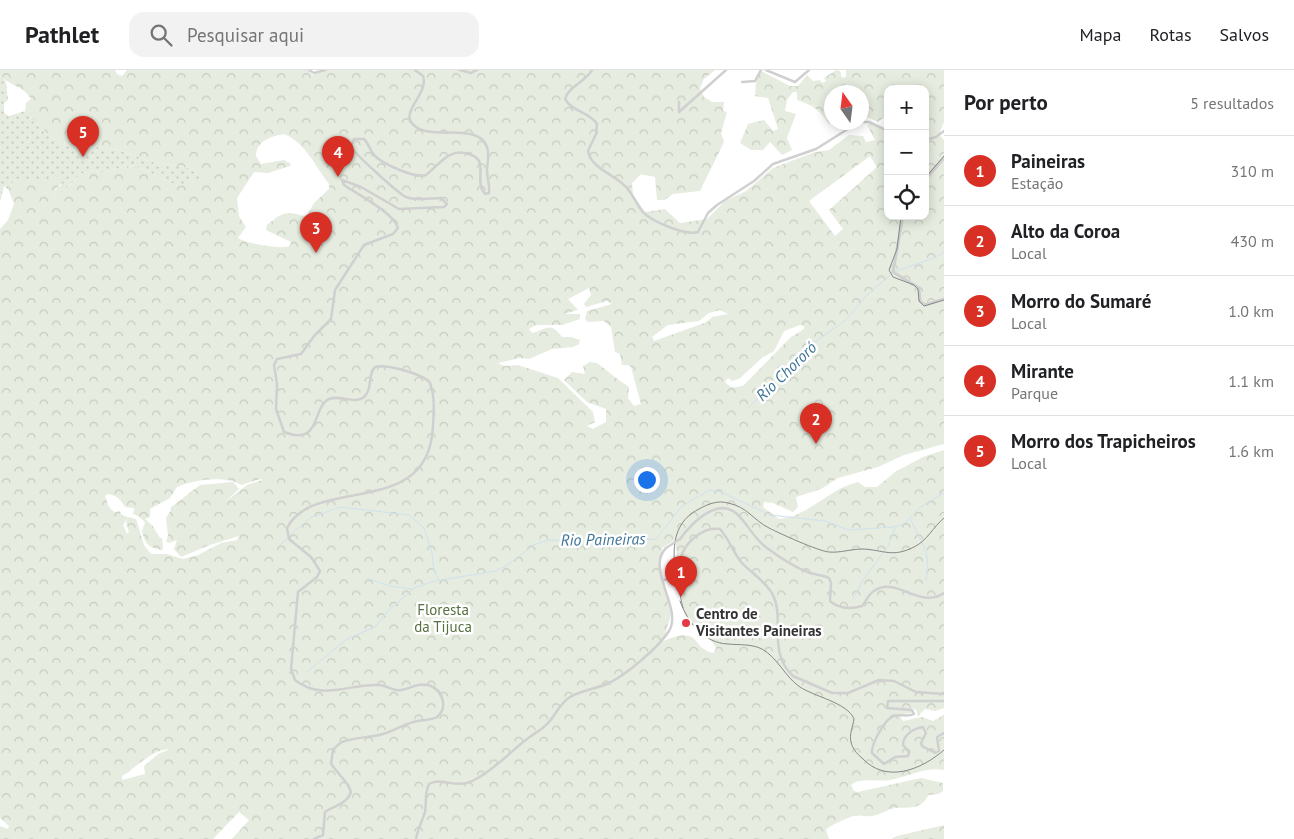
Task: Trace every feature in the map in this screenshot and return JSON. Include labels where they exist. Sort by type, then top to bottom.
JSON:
[{"type":"street","points":[[308,70],[314,73],[325,70]]},
{"type":"street","points":[[314,839],[323,836],[323,814],[348,799],[351,792],[348,785],[332,768],[330,758],[333,750],[344,742],[386,733],[409,722],[432,719],[441,713],[443,708],[443,698],[440,692],[428,685],[413,686],[401,690],[380,685],[319,691],[308,688],[295,680],[291,669],[298,592],[320,573],[311,557],[289,539],[287,528],[294,516],[309,508],[382,490],[400,482],[413,473],[430,449],[433,438],[434,399],[430,383],[421,376],[384,366],[375,367],[370,374],[368,391],[362,398],[328,399],[324,403],[317,423],[310,431],[290,435],[284,432],[279,423],[274,365],[277,360],[300,354],[331,319],[336,290],[364,245],[393,234],[398,228],[385,213],[344,184],[342,180],[361,187],[399,209],[444,208],[447,204],[441,198],[413,199],[400,194],[358,157],[351,147],[354,139],[364,139],[372,153],[379,160],[415,176],[426,176],[439,162],[451,154],[461,152],[474,156],[480,161],[482,189],[485,194],[489,193],[487,172],[489,154],[482,139],[466,133],[430,131],[416,126],[410,121],[410,114],[424,85],[423,76],[416,70]]},
{"type":"street","points":[[460,70],[471,73],[477,70]]},
{"type":"street","points":[[592,70],[587,78],[568,92],[565,100],[568,104],[589,116],[597,124],[596,134],[588,151],[591,160],[627,187],[641,210],[650,219],[692,233],[701,230],[708,213],[754,181],[773,164],[816,149],[847,130]]},
{"type":"street","points":[[679,102],[680,112],[726,70]]},
{"type":"street","points":[[742,82],[756,81],[761,70]]},
{"type":"street","points":[[766,70],[795,82],[809,70]]},
{"type":"street","points":[[869,122],[886,130]]},
{"type":"street","points":[[929,139],[936,137],[944,131]]},
{"type":"street","points":[[929,175],[944,158]]},
{"type":"street","points":[[902,220],[892,272],[919,288],[920,301],[925,305],[944,299]]},
{"type":"street","points":[[416,839],[418,824],[424,813],[425,795],[429,784],[443,782],[459,786],[476,779],[546,725],[565,700],[585,690],[615,680],[668,634],[671,629],[671,616],[660,557],[666,548],[680,538],[703,515],[716,510],[728,510],[738,515],[755,538],[766,548],[810,573],[829,578],[831,583],[830,601],[834,605],[850,608],[862,606],[872,591],[878,588],[892,587],[920,598],[936,597],[944,593]]},
{"type":"street","points":[[664,580],[680,576],[680,561],[683,554],[699,533],[713,528],[720,529],[740,560],[773,594],[776,602],[779,651],[789,672],[793,676],[832,693],[848,693],[879,680],[894,681],[916,692],[944,694]]},
{"type":"street","points":[[944,701],[888,701],[887,708],[912,710],[914,714],[895,715],[888,719],[872,746],[872,753],[884,764],[895,757],[908,756],[909,752],[904,745],[904,739],[910,733],[923,727],[926,731],[920,743],[935,753],[938,751],[937,737],[944,734]]},
{"type":"green space","name":"Floresta da Tijuca","points":[[0,70],[115,70],[117,74],[122,76],[127,70],[308,70],[313,75],[322,70],[715,70],[704,79],[700,88],[704,97],[712,102],[724,102],[723,111],[727,112],[721,133],[724,142],[700,191],[673,194],[664,200],[657,200],[655,177],[641,174],[632,183],[633,194],[645,212],[665,209],[680,223],[707,219],[725,201],[746,191],[773,168],[815,152],[829,150],[849,135],[863,136],[866,142],[875,140],[869,129],[869,124],[872,123],[884,128],[884,220],[929,220],[929,85],[884,85],[884,119],[878,122],[869,118],[869,85],[824,85],[824,117],[816,109],[797,100],[797,92],[793,92],[787,100],[785,111],[796,114],[787,138],[792,150],[782,155],[770,142],[763,150],[751,150],[740,143],[748,124],[764,120],[773,131],[778,129],[768,98],[755,96],[756,81],[761,71],[790,86],[798,86],[807,75],[813,81],[819,80],[823,83],[826,81],[824,78],[836,70],[840,71],[842,78],[846,77],[846,70],[944,70],[944,122],[939,134],[944,140],[944,444],[904,455],[878,467],[838,478],[821,489],[796,497],[798,507],[793,512],[773,503],[764,502],[763,507],[779,519],[790,517],[810,508],[847,485],[858,482],[865,487],[877,487],[895,472],[923,457],[944,450],[944,708],[935,711],[925,709],[918,716],[916,710],[912,708],[913,713],[902,714],[900,717],[903,721],[922,717],[933,721],[944,715],[944,770],[931,769],[890,780],[864,780],[851,785],[854,791],[858,792],[921,778],[943,783],[943,791],[938,794],[928,795],[922,803],[914,807],[890,809],[873,816],[853,816],[847,818],[826,830],[829,839],[232,839],[249,820],[239,812],[213,839],[0,839],[0,826],[8,829],[9,826],[0,818],[0,229],[8,220],[14,204],[8,189],[14,181],[23,179],[28,182],[61,176],[65,178],[53,194],[52,197],[55,199],[86,172],[95,171],[101,173],[127,166],[140,168],[178,186],[200,178],[195,169],[153,162],[118,150],[66,145],[51,137],[25,111],[26,103],[31,99],[24,91],[0,75]],"holes":[[[284,134],[298,143],[310,156],[329,184],[329,189],[314,203],[306,217],[289,213],[277,217],[267,225],[266,230],[291,242],[290,246],[279,247],[247,242],[238,238],[246,227],[239,216],[237,198],[254,172],[268,173],[290,166],[291,164],[284,160],[261,164],[256,156],[261,143],[274,136]],[[870,156],[877,167],[829,210],[843,229],[835,236],[809,201]],[[589,288],[591,295],[584,304],[586,307],[607,301],[612,304],[587,311],[585,319],[588,322],[604,321],[611,327],[615,352],[620,354],[622,365],[631,367],[641,404],[634,406],[628,398],[629,387],[597,363],[590,362],[583,366],[585,374],[572,372],[564,380],[587,402],[606,409],[606,422],[593,429],[587,426],[595,422],[593,412],[558,378],[518,365],[504,366],[498,363],[520,358],[529,359],[552,349],[573,347],[579,344],[580,340],[562,337],[551,328],[545,328],[532,333],[529,329],[536,325],[562,325],[580,319],[580,314],[564,314],[578,310],[568,299]],[[720,310],[728,314],[712,317],[707,322],[654,341],[652,337],[668,325],[699,321],[709,313]],[[800,325],[804,326],[804,329],[791,337],[744,385],[733,387],[727,384],[725,381],[728,378],[732,381],[739,379],[763,357],[774,351],[784,331]],[[218,479],[234,482],[241,485],[262,480],[247,485],[225,502],[239,489],[233,482],[200,485],[170,508],[171,510],[166,518],[168,535],[166,542],[169,543],[177,540],[174,549],[181,557],[239,536],[237,540],[221,543],[198,555],[183,559],[167,554],[151,554],[144,545],[136,519],[121,515],[120,511],[114,512],[109,507],[105,496],[108,494],[114,496],[125,507],[134,508],[133,514],[145,522],[142,531],[146,542],[151,547],[162,550],[162,538],[145,519],[150,517],[150,509],[170,498],[177,487],[192,482]],[[128,517],[126,522],[129,532],[127,534],[123,525]],[[675,540],[684,613],[691,623],[713,643],[716,648],[714,653],[707,651],[690,636],[676,636],[663,641],[671,615],[660,561],[662,548]],[[170,749],[158,754],[144,766],[145,774],[122,780],[122,776],[157,752]]]},
{"type":"green space","points":[[0,75],[6,82],[8,100],[4,103],[4,113],[9,116],[25,111],[51,137],[66,145],[118,150],[153,162],[195,169],[201,178],[178,186],[140,168],[127,166],[101,173],[95,171],[86,172],[55,199],[52,197],[61,185],[61,176],[37,182],[14,181],[8,189],[4,186],[0,202]]},
{"type":"green space","points":[[944,825],[944,839],[891,839],[897,836]]},
{"type":"waterway","name":"Rio Chororó","points":[[894,272],[934,258],[944,252]]},
{"type":"waterway","name":"Rio Chororó","points":[[749,407],[790,369],[803,350],[845,321],[865,297],[890,275]]},
{"type":"waterway","name":"Rio Paineiras","points":[[308,671],[347,639],[375,627],[390,609],[416,587],[435,581],[496,571],[509,564],[533,545],[549,540],[611,542],[656,539],[682,506],[710,490],[721,492],[770,515],[825,521],[848,530],[893,527],[904,524],[919,508],[944,493]]},
{"type":"waterway","points":[[290,535],[310,518],[340,507],[409,515],[424,528],[432,553],[434,570],[439,580]]},
{"type":"waterway","points":[[910,518],[926,553],[928,561],[926,580]]},
{"type":"waterway","points":[[853,599],[863,580],[888,546],[895,528]]},
{"type":"waterway","points":[[279,546],[287,539]]},
{"type":"waterway","points":[[369,579],[390,586],[412,589]]},
{"type":"tram line","points":[[928,175],[944,156]]},
{"type":"tram line","points":[[901,220],[897,249],[889,270],[893,277],[914,285],[918,289],[919,301],[924,306],[944,300]]},
{"type":"tram line","points":[[683,608],[675,567],[675,540],[679,528],[687,517],[709,504],[724,502],[741,507],[769,528],[808,546],[829,552],[863,549],[900,552],[914,547],[923,541],[944,518]]},
{"type":"tram line","points":[[680,601],[692,624],[704,636],[719,643],[750,645],[762,649],[773,657],[800,687],[838,704],[850,713],[854,719],[850,736],[852,746],[858,755],[871,766],[882,771],[903,771],[925,763],[944,750]]},
{"type":"place","name":"Morro dos Trapicheiros","points":[[83,157]]},
{"type":"place","name":"Mirante","points":[[338,177]]},
{"type":"place","name":"Morro do Sumaré","points":[[316,253]]},
{"type":"place","name":"Alto da Coroa","points":[[816,444]]},
{"type":"place","name":"Paineiras","points":[[681,597]]},
{"type":"place","name":"Centro de Visitantes Paineiras","points":[[686,623]]}]
